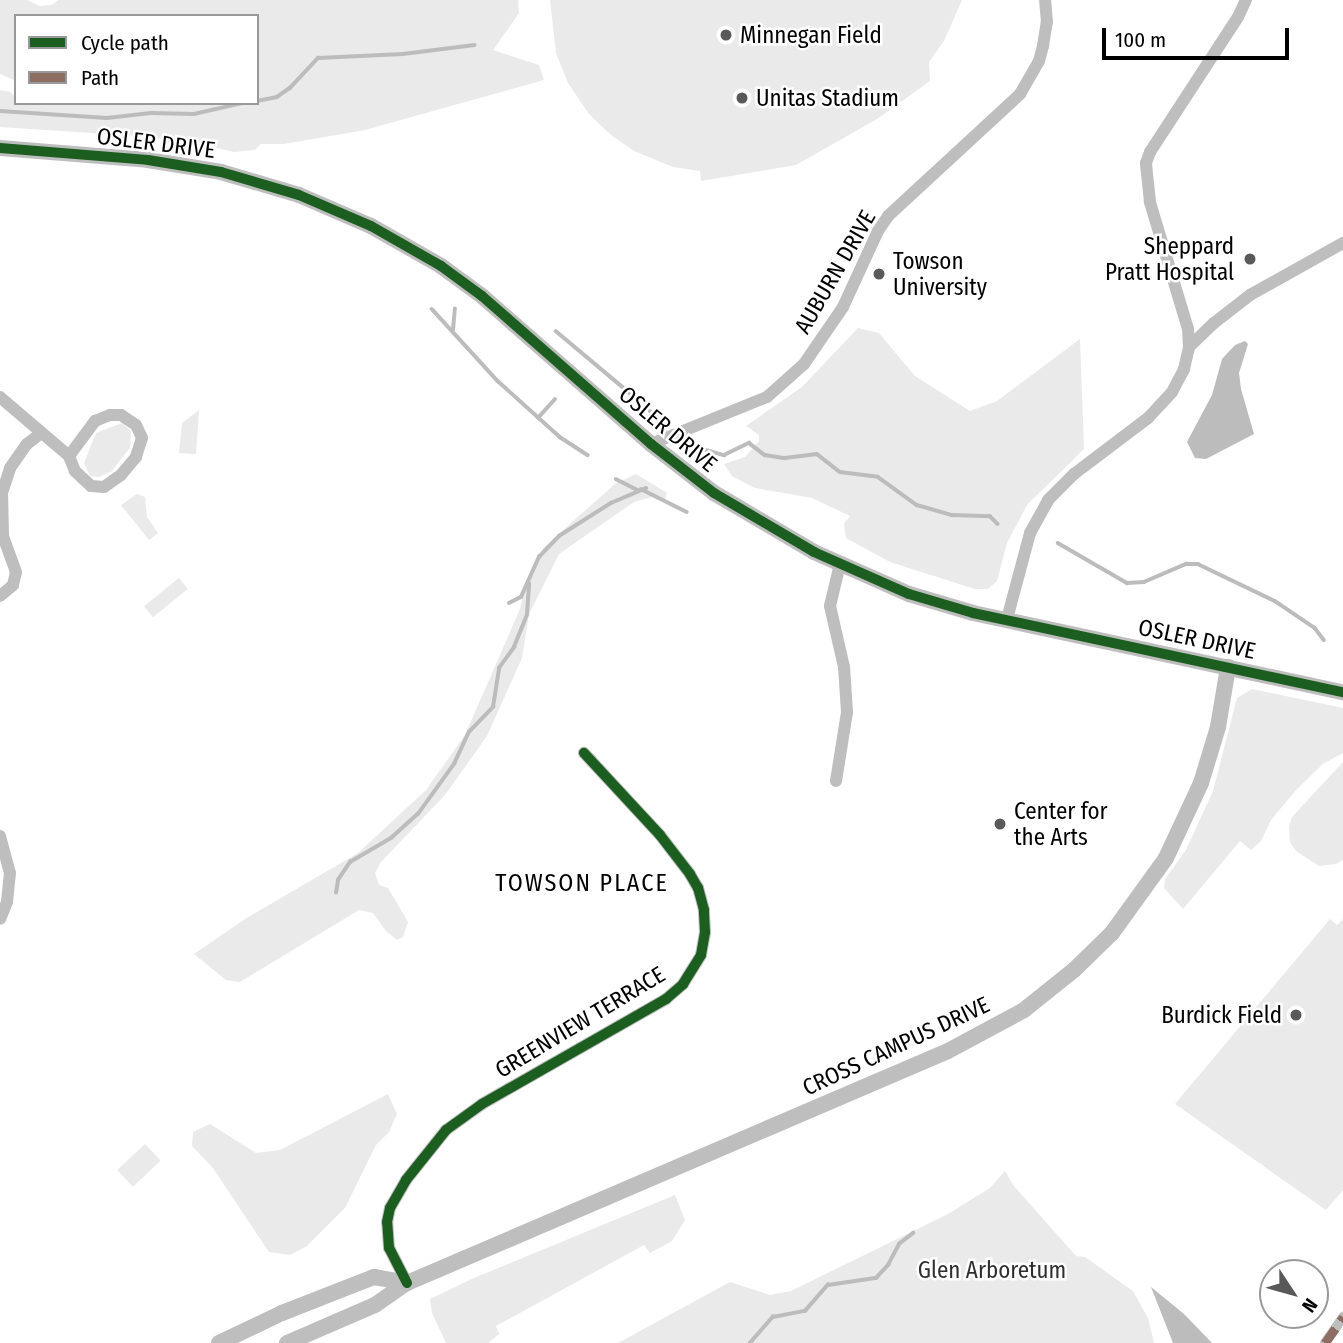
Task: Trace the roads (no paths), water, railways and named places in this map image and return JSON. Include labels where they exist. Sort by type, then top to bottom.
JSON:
[{"type":"street","name":"AUBURN DRIVE","points":[[651,444],[767,397],[804,363],[843,307],[878,231],[888,216],[1020,94],[1039,61],[1043,46],[1047,22],[1045,0]]},
{"type":"street","points":[[1007,619],[1030,533],[1048,500],[1063,483],[1129,435],[1163,403],[1179,380],[1189,347],[1188,329],[1150,202],[1146,163],[1150,152],[1238,17],[1246,0]]},
{"type":"street","name":"OSLER DRIVE","points":[[0,148],[148,160],[210,170],[276,187],[348,215],[416,250],[482,296],[651,444],[738,510],[840,564],[909,594],[973,613],[1343,692]]},
{"type":"street","points":[[1189,347],[1250,295],[1343,243]]},
{"type":"street","points":[[0,397],[69,456],[75,471],[91,486],[104,487],[121,475],[136,457],[142,438],[136,425],[121,415],[110,415],[94,421],[69,456]]},
{"type":"street","points":[[0,596],[13,585],[16,572],[3,536],[2,493],[10,468],[27,444],[41,433]]},
{"type":"street","points":[[836,781],[847,704],[844,667],[830,606],[840,564]]},
{"type":"street","name":"CROSS CAMPUS DRIVE","points":[[287,1343],[374,1306],[407,1283],[925,1061],[1024,1010],[1074,970],[1112,933],[1166,858],[1201,783],[1218,727],[1228,667]]},
{"type":"street","name":"GREENVIEW TERRACE","points":[[407,1283],[389,1248],[387,1222],[390,1208],[406,1180],[446,1130],[482,1104],[666,999],[684,984],[701,955],[705,932],[704,910],[698,888],[690,874],[660,835],[584,753]]},
{"type":"street","points":[[0,836],[10,873],[7,902],[0,919]]},
{"type":"street","points":[[219,1343],[282,1313],[374,1278],[407,1283]]},
{"type":"street","points":[[1325,1343],[1343,1317]]},
{"type":"waterway","points":[[259,101],[277,97],[290,88],[318,58],[403,54],[474,45]]},
{"type":"waterway","points":[[0,111],[107,118],[151,113],[194,114],[234,105]]},
{"type":"waterway","points":[[432,309],[498,381],[560,437],[588,455]]},
{"type":"waterway","points":[[453,330],[455,309]]},
{"type":"waterway","points":[[556,331],[630,393]]},
{"type":"waterway","points":[[538,418],[555,399]]},
{"type":"waterway","points":[[650,411],[668,421]]},
{"type":"waterway","points":[[706,450],[724,455],[749,443],[765,455],[785,458],[817,454],[840,472],[878,477],[917,505],[953,515],[990,516],[998,524]]},
{"type":"waterway","points":[[616,479],[638,490]]},
{"type":"waterway","points":[[509,603],[521,597],[539,557],[559,536],[611,503],[646,488]]},
{"type":"waterway","points":[[641,489],[687,512]]},
{"type":"waterway","points":[[1058,543],[1127,583],[1144,582],[1186,564],[1198,564],[1275,601],[1315,628],[1324,640]]},
{"type":"waterway","points":[[336,893],[338,880],[350,862],[391,838],[418,814],[454,764],[469,732],[493,707],[499,668],[514,647],[527,614],[529,584]]},
{"type":"waterway","points":[[750,1343],[773,1317],[805,1311],[828,1285],[876,1278],[888,1265],[899,1244],[913,1233]]},
{"type":"place","name":"Minnegan Field","points":[[726,35]]},
{"type":"place","name":"Unitas Stadium","points":[[742,98]]},
{"type":"place","name":"Sheppard Pratt Hospital","points":[[1250,259]]},
{"type":"place","name":"Towson University","points":[[879,274]]},
{"type":"place","name":"Center for the Arts","points":[[1000,824]]},
{"type":"place","name":"Burdick Field","points":[[1296,1015]]},
{"type":"district","name":"TOWSON PLACE","points":[[582,884]]},
{"type":"park label","name":"Glen Arboretum","points":[[992,1270]]}]
